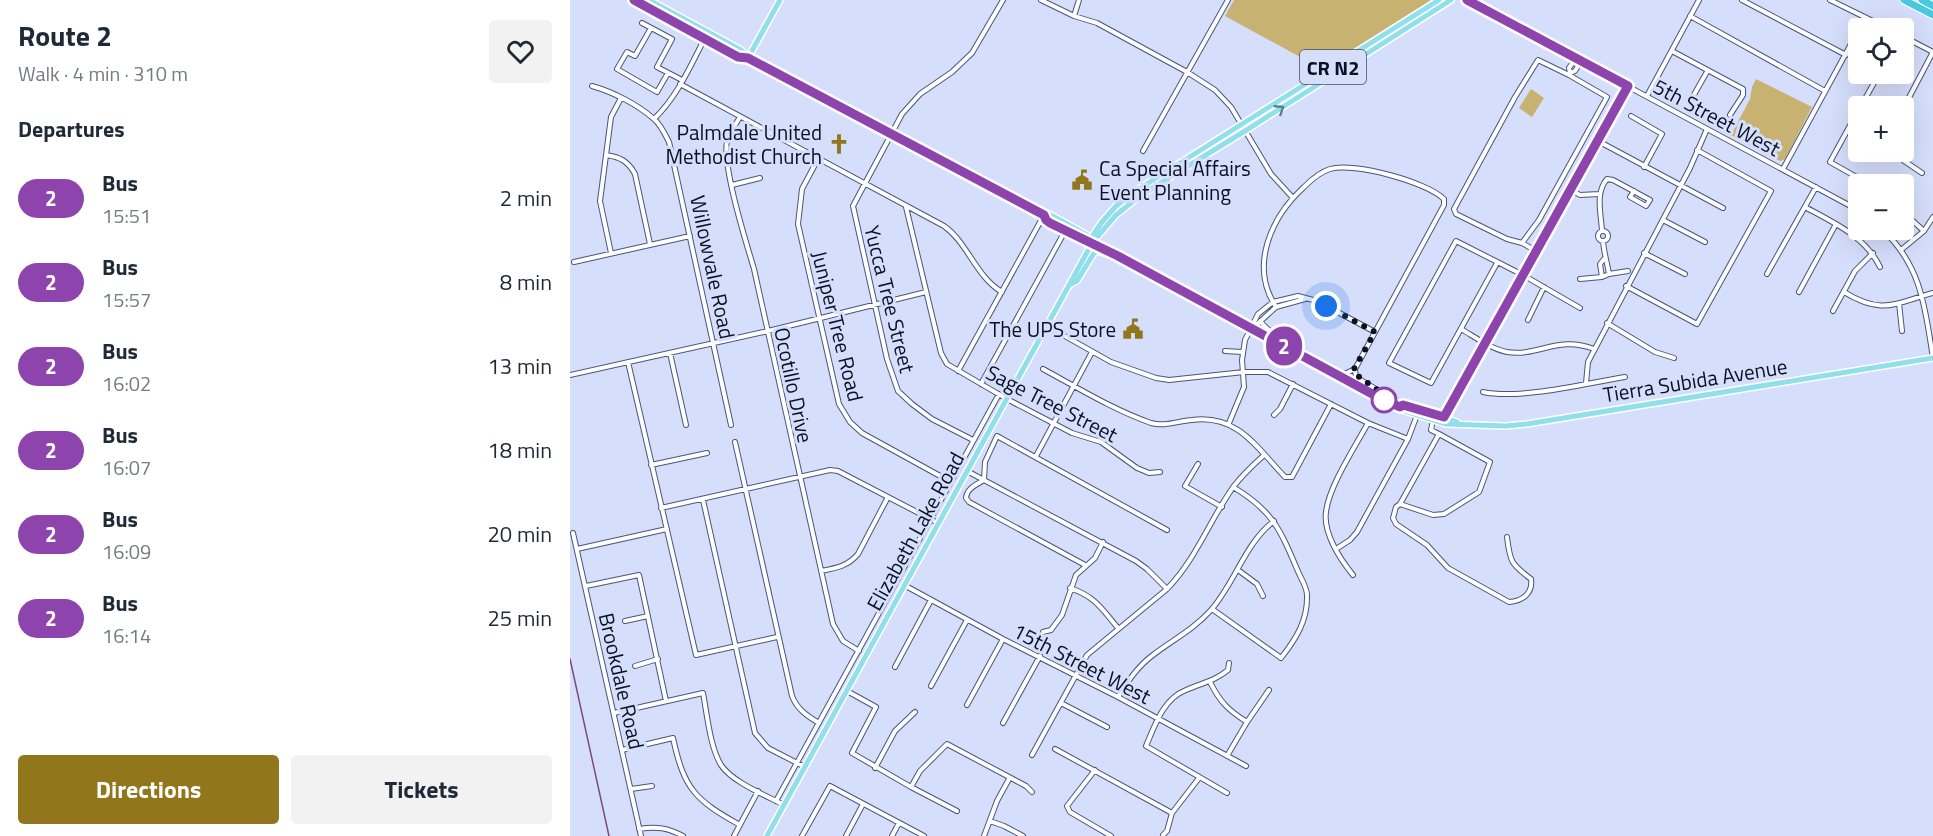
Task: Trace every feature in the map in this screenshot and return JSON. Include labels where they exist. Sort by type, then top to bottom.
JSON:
[{"type":"highway","points":[[1904,0],[1933,15]]},
{"type":"highway","points":[[1922,0],[1933,6]]},
{"type":"main road","points":[[633,0],[707,35]]},
{"type":"main road","points":[[649,0],[707,35],[738,57],[748,58],[1044,215],[1049,214],[1087,235],[1092,243]]},
{"type":"main road","points":[[748,58],[780,0]]},
{"type":"main road","name":"CR N2","points":[[1136,194],[1245,131],[1439,0]]},
{"type":"main road","name":"CR N2","points":[[1092,243],[1136,194],[1242,124],[1451,0]]},
{"type":"main road","points":[[1044,215],[1046,220],[1083,241],[1092,243]]},
{"type":"main road","name":"Tierra Subida Avenue","points":[[1092,243],[1402,410],[1440,423],[1506,426],[1527,424],[1933,358]]},
{"type":"main road","name":"Elizabeth Lake Road","points":[[767,836],[1092,243]]},
{"type":"main road","points":[[1069,285],[1077,281],[1094,253],[1098,251],[1124,260]]},
{"type":"main road","name":"Tierra Subida Avenue","points":[[1400,407],[1403,405],[1461,424]]},
{"type":"street","name":"Yucca Tree Street","points":[[973,440],[932,419],[898,391],[887,359],[852,206],[891,133],[910,103],[972,53],[1003,0]]},
{"type":"street","points":[[1041,0],[1074,16],[1099,24],[1187,72],[1222,97],[1242,124],[1271,174],[1293,198]]},
{"type":"street","points":[[1074,16],[1079,0]]},
{"type":"street","points":[[1143,151],[1228,0]]},
{"type":"street","name":"5th Street West","points":[[1467,0],[1848,205]]},
{"type":"street","points":[[1647,96],[1699,0]]},
{"type":"street","points":[[1742,0],[1846,55]]},
{"type":"street","points":[[1830,0],[1866,18]]},
{"type":"street","points":[[1690,16],[1825,91]]},
{"type":"street","points":[[642,23],[672,39],[657,67],[740,117],[952,232],[989,282],[1002,292]]},
{"type":"street","points":[[651,28],[635,56],[627,52],[617,69],[657,92],[668,73]]},
{"type":"street","points":[[654,119],[667,107],[707,35]]},
{"type":"street","points":[[1910,96],[1933,52],[1914,42]]},
{"type":"street","points":[[1672,51],[1743,89],[1743,95],[1730,115]]},
{"type":"street","points":[[1783,169],[1848,51]]},
{"type":"street","points":[[1569,74],[1569,68],[1576,58]]},
{"type":"street","points":[[1522,243],[1539,220],[1607,98],[1569,74],[1538,60],[1515,97],[1454,209],[1456,214],[1474,224],[1536,251]]},
{"type":"street","points":[[1569,74],[1575,71],[1581,61]]},
{"type":"street","points":[[1691,100],[1708,70]]},
{"type":"street","name":"Willowvale Road","points":[[592,86],[606,90],[654,119],[669,142],[731,425]]},
{"type":"street","points":[[1440,423],[1628,86]]},
{"type":"street","points":[[611,253],[600,201],[611,117],[621,98]]},
{"type":"street","points":[[1631,116],[1662,134],[1644,167]]},
{"type":"street","name":"Ocotillo Drive","points":[[740,117],[727,140],[726,155],[732,185],[768,332],[833,624],[843,641],[859,651]]},
{"type":"street","points":[[1586,383],[1588,362],[1594,349],[1681,187],[1707,128]]},
{"type":"street","points":[[1848,131],[1830,162],[1851,174]]},
{"type":"street","points":[[1598,141],[1723,208]]},
{"type":"street","points":[[1626,286],[1697,324],[1771,191],[1696,150]]},
{"type":"street","points":[[606,155],[623,159],[635,174],[650,244]]},
{"type":"street","name":"Juniper Tree Road","points":[[818,159],[802,189],[798,224],[835,395],[843,413],[862,433],[951,482]]},
{"type":"street","points":[[1906,162],[1922,173]]},
{"type":"street","points":[[1276,307],[1266,280],[1264,253],[1269,235],[1293,198],[1323,172],[1346,167],[1410,180],[1444,199],[1444,205],[1375,332],[1353,378],[1345,380]]},
{"type":"street","points":[[732,185],[760,178]]},
{"type":"street","points":[[1609,274],[1604,259],[1603,241],[1608,235],[1602,231],[1599,194],[1606,179],[1613,180],[1634,191],[1650,200],[1646,206],[1630,197],[1634,191]]},
{"type":"street","points":[[1767,274],[1816,187]]},
{"type":"street","points":[[1570,190],[1580,195],[1599,194]]},
{"type":"street","name":"Sage Tree Street","points":[[906,207],[926,292],[947,364],[1072,433],[1101,442],[1137,468],[1149,473],[1160,472]]},
{"type":"street","points":[[1805,207],[1857,238],[1873,253],[1880,267]]},
{"type":"street","points":[[958,371],[1044,215]]},
{"type":"street","points":[[1901,250],[1923,231],[1933,217]]},
{"type":"street","points":[[1663,220],[1705,242]]},
{"type":"street","points":[[1914,222],[1923,231]]},
{"type":"street","points":[[1799,292],[1836,224]]},
{"type":"street","points":[[981,384],[1065,231]]},
{"type":"street","points":[[574,262],[690,236]]},
{"type":"street","points":[[1892,240],[1901,250],[1913,271],[1923,296],[1933,358]]},
{"type":"street","points":[[1497,263],[1431,383],[1389,363],[1456,241],[1523,275],[1580,308]]},
{"type":"street","points":[[1644,253],[1685,274]]},
{"type":"street","points":[[1833,311],[1855,271],[1873,253]]},
{"type":"street","points":[[1602,277],[1600,264],[1604,259]]},
{"type":"street","points":[[1580,279],[1628,271]]},
{"type":"street","points":[[1528,320],[1544,287]]},
{"type":"street","points":[[570,375],[768,332],[926,292]]},
{"type":"street","points":[[1844,292],[1861,302],[1874,306],[1887,306],[1933,293]]},
{"type":"street","points":[[1229,423],[1243,393],[1242,352],[1245,339],[1258,314],[1273,302],[1291,296],[1317,301],[1375,332]]},
{"type":"street","points":[[1251,329],[1276,307],[1306,298]]},
{"type":"street","points":[[1899,303],[1902,332]]},
{"type":"street","points":[[1260,321],[1273,333],[1307,353],[1322,367]]},
{"type":"street","points":[[1607,323],[1655,352],[1674,358]]},
{"type":"street","points":[[1047,326],[1092,352],[1140,373],[1163,380],[1244,372],[1268,372],[1368,423],[1408,439]]},
{"type":"street","points":[[1461,329],[1508,352],[1521,352],[1572,343],[1594,349]]},
{"type":"street","points":[[1225,351],[1242,352]]},
{"type":"street","points":[[1036,456],[1092,352]]},
{"type":"street","points":[[670,353],[686,425]]},
{"type":"street","points":[[628,362],[696,655],[777,637]]},
{"type":"street","points":[[1044,369],[1073,386],[1151,423],[1162,425],[1209,418],[1229,423],[1246,435],[1286,477],[1292,477],[1331,404]]},
{"type":"street","points":[[1338,376],[1355,372]]},
{"type":"street","points":[[1355,372],[1379,391],[1388,402]]},
{"type":"street","points":[[1483,392],[1538,392],[1625,377]]},
{"type":"street","points":[[1274,415],[1280,409],[1293,384]]},
{"type":"street","points":[[776,801],[999,394]]},
{"type":"street","points":[[1336,549],[1350,540],[1357,532],[1408,439],[1417,415]]},
{"type":"street","points":[[1400,504],[1432,515],[1444,514],[1479,492],[1490,462],[1431,429],[1433,420]]},
{"type":"street","points":[[1353,574],[1343,563],[1336,549],[1327,528],[1325,514],[1328,499],[1368,423]]},
{"type":"street","points":[[1439,434],[1400,504],[1396,507],[1393,518],[1396,524],[1427,545],[1448,568],[1509,602],[1527,596],[1532,585],[1531,579],[1513,566],[1507,537]]},
{"type":"street","points":[[984,480],[985,462],[997,436],[1167,531]]},
{"type":"street","points":[[735,442],[777,637],[795,704],[803,713],[819,723]]},
{"type":"street","points":[[651,465],[706,453]]},
{"type":"street","points":[[1032,755],[1087,655],[1167,589],[1192,559],[1233,487],[1263,454]]},
{"type":"street","points":[[1198,464],[1185,486],[1222,507]]},
{"type":"street","points":[[661,508],[830,470],[838,471],[938,523]]},
{"type":"street","points":[[967,471],[1148,569],[1167,589]]},
{"type":"street","points":[[984,480],[966,492],[969,502],[1085,566]]},
{"type":"street","points":[[1212,609],[1281,658],[1298,637],[1306,610],[1307,593],[1274,520],[1264,509],[1233,487]]},
{"type":"street","points":[[821,571],[851,562],[858,554],[888,497]]},
{"type":"street","points":[[703,500],[755,733],[768,748],[805,767]]},
{"type":"street","points":[[1118,697],[1144,662],[1196,627],[1212,609],[1225,593],[1258,536],[1274,520]]},
{"type":"street","points":[[577,549],[667,530]]},
{"type":"street","name":"Brookdale Road","points":[[573,533],[641,836]]},
{"type":"street","points":[[1043,632],[1051,630],[1062,615],[1076,575],[1095,558],[1103,543]]},
{"type":"street","points":[[1238,570],[1257,584],[1263,596]]},
{"type":"street","points":[[586,586],[639,575],[666,701]]},
{"type":"street","name":"15th Street West","points":[[904,585],[1246,766]]},
{"type":"street","points":[[1070,588],[1087,594],[1095,600],[1118,628]]},
{"type":"street","points":[[895,667],[932,600]]},
{"type":"street","points":[[625,621],[648,616]]},
{"type":"street","points":[[931,686],[967,620]]},
{"type":"street","points":[[967,705],[1003,639]]},
{"type":"street","points":[[1004,723],[1040,656]]},
{"type":"street","points":[[635,666],[658,659]]},
{"type":"street","points":[[1227,794],[1146,746],[1167,704],[1184,690],[1210,682],[1228,670],[1229,663]]},
{"type":"street","points":[[1210,682],[1219,701],[1232,713],[1247,722]]},
{"type":"street","points":[[1227,756],[1269,690]]},
{"type":"street","points":[[846,691],[876,707],[852,753],[875,768],[957,811]]},
{"type":"street","points":[[614,713],[703,693],[716,754],[722,768],[735,779],[784,805]]},
{"type":"street","points":[[1060,703],[1107,727]]},
{"type":"street","points":[[875,768],[895,730],[915,712]]},
{"type":"street","points":[[622,750],[673,738],[680,767],[702,802],[741,825]]},
{"type":"street","points":[[911,787],[920,771],[947,744],[1026,786],[1032,792]]},
{"type":"street","points":[[1055,749],[1172,813]]},
{"type":"street","points":[[1095,770],[1067,806],[1071,812],[1111,836]]},
{"type":"street","points":[[1163,835],[1167,831],[1172,813],[1199,778]]},
{"type":"street","points":[[984,836],[997,801],[1009,779]]},
{"type":"street","points":[[631,789],[652,786]]},
{"type":"street","points":[[802,836],[830,786],[924,836]]},
{"type":"street","points":[[735,836],[758,791]]},
{"type":"street","points":[[846,836],[863,804]]},
{"type":"street","points":[[990,821],[1023,836]]},
{"type":"street","points":[[892,836],[899,823]]},
{"type":"street","points":[[639,829],[658,826],[671,829],[683,836]]},
{"type":"shaded area","points":[[1234,0],[1431,0],[1322,69],[1225,16]]},
{"type":"shaded area","points":[[1756,79],[1812,107],[1785,159],[1780,161],[1731,135],[1750,99]]},
{"type":"shaded area","points":[[1531,89],[1544,98],[1532,117],[1519,108]]},
{"type":"waterway","points":[[570,659],[609,836]]},
{"type":"bus line","name":"2","points":[[634,0],[738,57],[748,58],[891,133],[1044,215],[1050,223],[1083,241],[1118,256],[1376,396],[1400,407],[1403,405],[1444,417],[1628,86],[1467,0]]},
{"type":"place","name":"Palmdale United Methodist Church","points":[[839,144]]},
{"type":"place","name":"Ca Special Affairs Event Planning","points":[[1082,180]]},
{"type":"place","name":"The UPS Store","points":[[1133,329]]},
{"type":"route","points":[[1326,306],[1375,332],[1354,369],[1356,377],[1379,391],[1388,402],[1384,400]]}]
